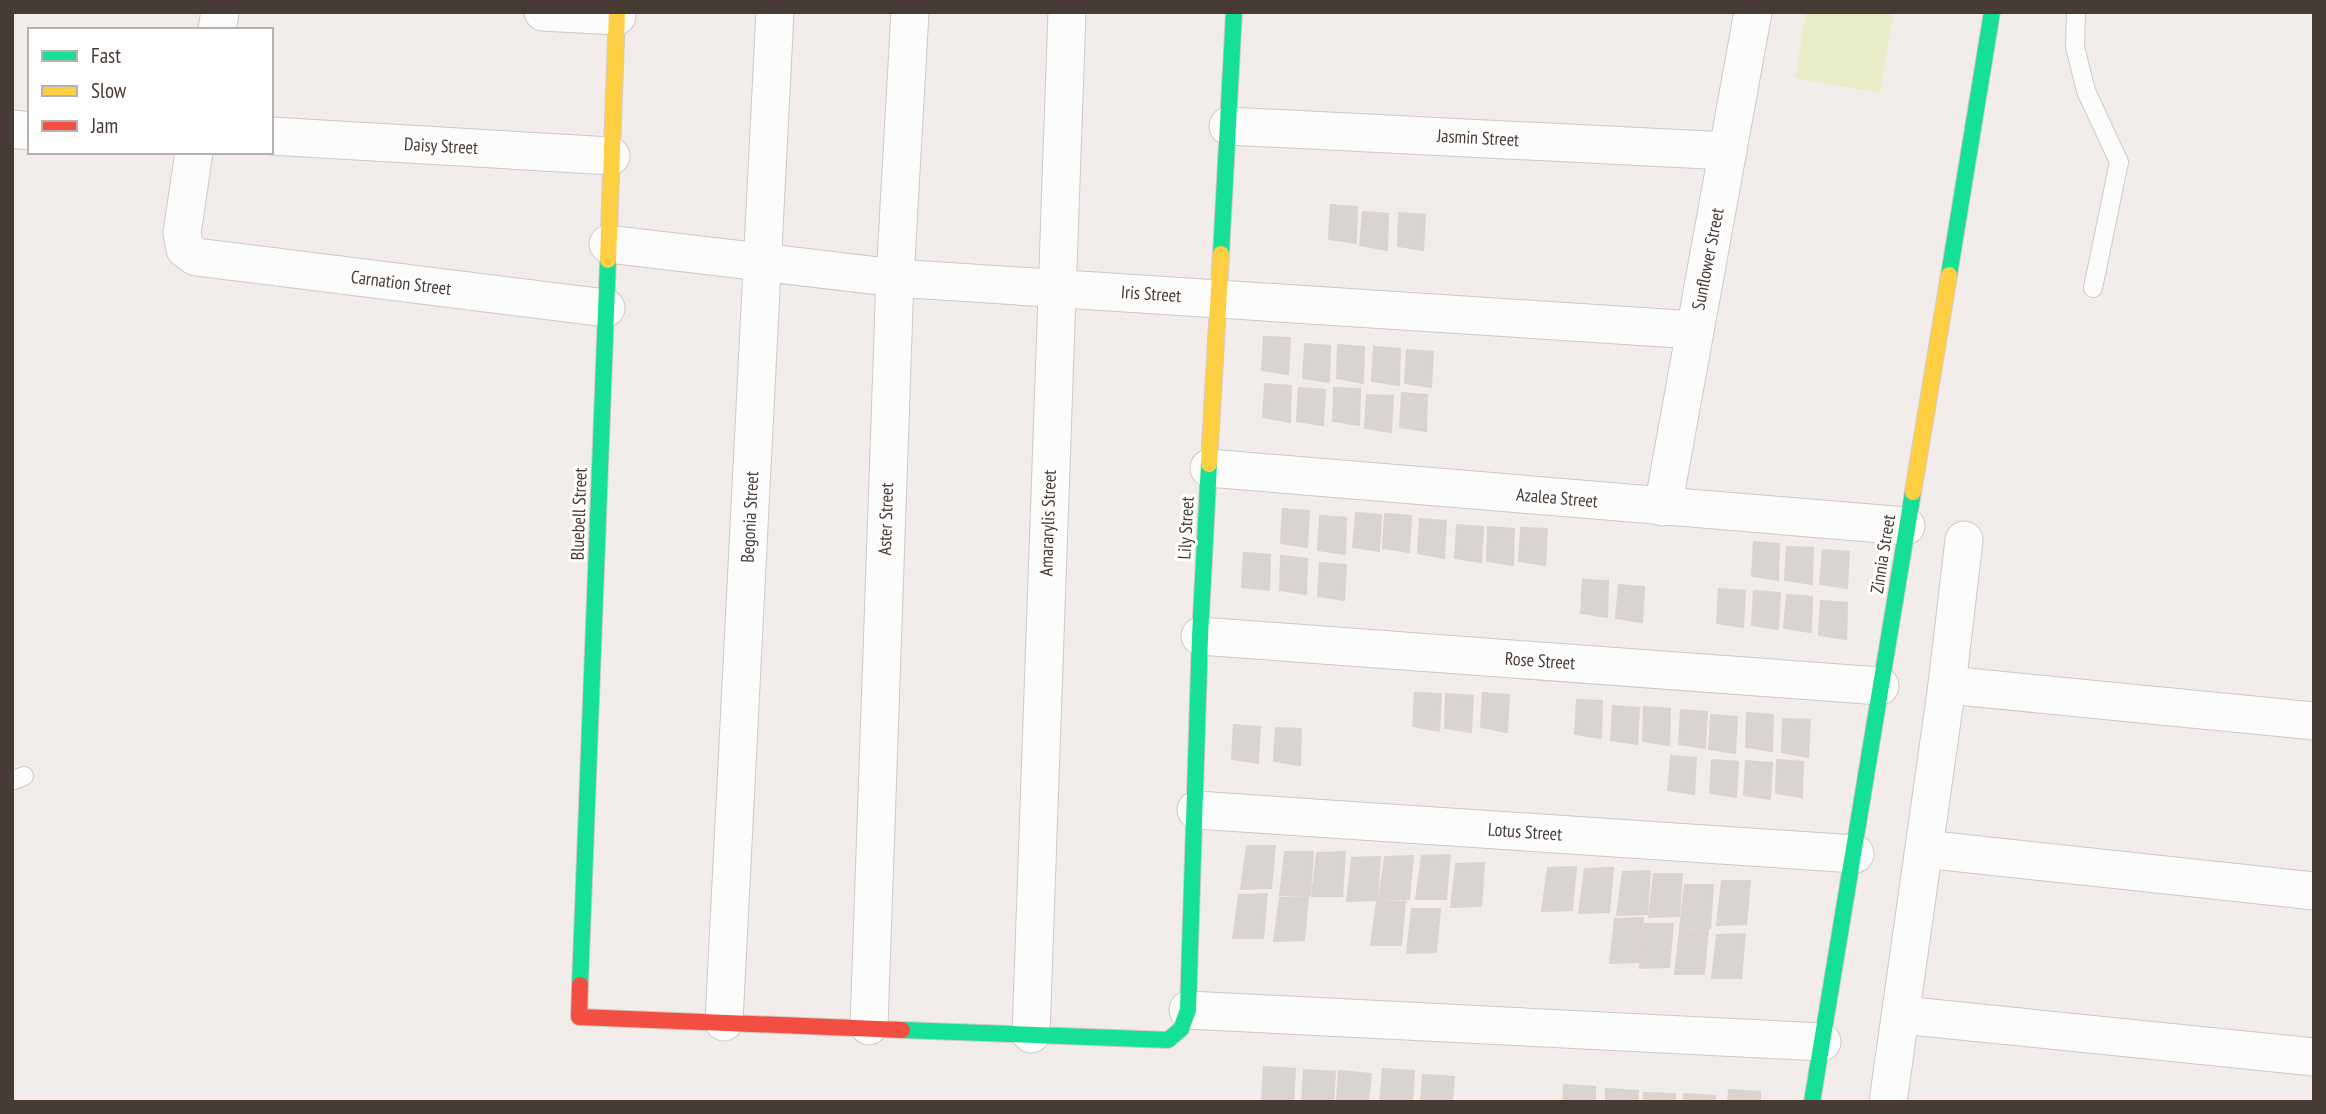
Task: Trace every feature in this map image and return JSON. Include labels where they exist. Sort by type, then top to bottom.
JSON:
[{"type":"street","points":[[543,12],[617,14]]},
{"type":"street","name":"Begonia Street","points":[[724,1022],[775,12]]},
{"type":"street","name":"Aster Street","points":[[869,1026],[895,278],[910,12]]},
{"type":"street","name":"Amararylis Street","points":[[1031,1034],[1067,12]]},
{"type":"street","name":"Lily Street","points":[[1178,1025],[1196,810],[1200,636],[1234,12]]},
{"type":"street","name":"Sunflower Street","points":[[1663,507],[1753,12]]},
{"type":"street","name":"Zinnia Street","points":[[1812,1102],[1992,12]]},
{"type":"street","name":"Bluebell Street","points":[[617,14],[579,1017],[724,1022]]},
{"type":"street","name":"Jasmin Street","points":[[1228,126],[1728,151]]},
{"type":"street","name":"Daisy Street","points":[[273,136],[611,156]]},
{"type":"street","name":"Carnation Street","points":[[194,154],[182,233],[185,249],[196,257],[606,308]]},
{"type":"street","name":"Iris Street","points":[[608,244],[895,278],[1695,330]]},
{"type":"street","name":"Azalea Street","points":[[1209,468],[1906,526]]},
{"type":"street","points":[[1888,1102],[1947,685],[1964,540]]},
{"type":"street","name":"Rose Street","points":[[1200,636],[1880,686]]},
{"type":"street","points":[[1947,685],[2314,721]]},
{"type":"street","name":"Lotus Street","points":[[1196,810],[1855,854]]},
{"type":"street","points":[[1923,849],[2314,891]]},
{"type":"street","points":[[1902,1015],[2314,1057]]},
{"type":"street","points":[[724,1022],[1031,1034],[1178,1025],[1822,1042]]},
{"type":"lane","points":[[2077,12],[2075,47],[2086,91],[2119,162],[2093,288]]},
{"type":"green space","points":[[1806,12],[1894,12],[1880,93],[1795,78]]},
{"type":"building","points":[[1331,205],[1357,207],[1356,243],[1329,239]]},
{"type":"building","points":[[1363,212],[1388,214],[1387,250],[1360,245]]},
{"type":"building","points":[[1399,213],[1425,215],[1423,250],[1398,246]]},
{"type":"building","points":[[1264,337],[1290,338],[1288,374],[1262,370]]},
{"type":"building","points":[[1305,344],[1330,346],[1329,382],[1303,378]]},
{"type":"building","points":[[1338,345],[1364,347],[1363,383],[1337,378]]},
{"type":"building","points":[[1374,347],[1400,349],[1399,385],[1372,381]]},
{"type":"building","points":[[1407,350],[1433,352],[1431,387],[1405,383]]},
{"type":"building","points":[[1265,384],[1291,386],[1290,422],[1263,417]]},
{"type":"building","points":[[1299,388],[1325,390],[1323,425],[1297,421]]},
{"type":"building","points":[[1334,388],[1360,389],[1359,425],[1333,421]]},
{"type":"building","points":[[1402,393],[1427,395],[1426,431],[1400,427]]},
{"type":"building","points":[[1367,395],[1393,396],[1391,432],[1365,428]]},
{"type":"building","points":[[1283,509],[1309,511],[1307,547],[1281,543]]},
{"type":"building","points":[[1356,513],[1381,515],[1379,551],[1353,547]]},
{"type":"building","points":[[1385,514],[1411,516],[1409,552],[1383,548]]},
{"type":"building","points":[[1320,516],[1346,518],[1345,554],[1318,550]]},
{"type":"building","points":[[1420,519],[1446,521],[1444,558],[1418,553]]},
{"type":"building","points":[[1457,525],[1483,527],[1481,562],[1455,558]]},
{"type":"building","points":[[1488,527],[1514,529],[1513,565],[1487,561]]},
{"type":"building","points":[[1521,528],[1547,529],[1545,565],[1519,561]]},
{"type":"building","points":[[1754,542],[1779,544],[1778,580],[1752,576]]},
{"type":"building","points":[[1787,547],[1813,548],[1812,584],[1785,580]]},
{"type":"building","points":[[1823,550],[1849,552],[1847,588],[1820,584]]},
{"type":"building","points":[[1244,553],[1270,555],[1269,590],[1242,587]]},
{"type":"building","points":[[1281,556],[1307,559],[1306,594],[1280,590]]},
{"type":"building","points":[[1320,563],[1346,565],[1344,600],[1318,596]]},
{"type":"building","points":[[1583,580],[1608,581],[1607,617],[1581,613]]},
{"type":"building","points":[[1619,585],[1644,587],[1642,622],[1616,618]]},
{"type":"building","points":[[1719,589],[1745,591],[1743,627],[1717,623]]},
{"type":"building","points":[[1754,591],[1780,593],[1778,629],[1752,625]]},
{"type":"building","points":[[1787,595],[1812,597],[1811,632],[1784,628]]},
{"type":"building","points":[[1821,601],[1847,603],[1846,639],[1819,635]]},
{"type":"building","points":[[1415,693],[1441,694],[1439,731],[1413,726]]},
{"type":"building","points":[[1483,693],[1509,695],[1507,732],[1481,727]]},
{"type":"building","points":[[1446,694],[1473,696],[1471,732],[1445,728]]},
{"type":"building","points":[[1577,700],[1602,701],[1601,738],[1575,734]]},
{"type":"building","points":[[1613,706],[1639,708],[1637,744],[1611,740]]},
{"type":"building","points":[[1644,707],[1670,709],[1669,745],[1643,741]]},
{"type":"building","points":[[1681,710],[1707,712],[1705,748],[1679,744]]},
{"type":"building","points":[[1747,713],[1773,715],[1772,751],[1746,747]]},
{"type":"building","points":[[1711,715],[1737,717],[1735,753],[1709,749]]},
{"type":"building","points":[[1783,719],[1810,720],[1808,757],[1782,752]]},
{"type":"building","points":[[1234,725],[1260,727],[1258,763],[1232,759]]},
{"type":"building","points":[[1276,728],[1301,729],[1300,765],[1274,761]]},
{"type":"building","points":[[1671,756],[1696,758],[1694,794],[1668,790]]},
{"type":"building","points":[[1712,760],[1738,762],[1736,797],[1710,793]]},
{"type":"building","points":[[1777,760],[1803,762],[1802,797],[1776,793]]},
{"type":"building","points":[[1746,761],[1772,763],[1770,799],[1744,795]]},
{"type":"building","points":[[1247,846],[1275,846],[1271,888],[1241,889]]},
{"type":"building","points":[[1285,852],[1313,852],[1310,895],[1280,895]]},
{"type":"building","points":[[1345,852],[1342,896],[1312,896],[1317,853]]},
{"type":"building","points":[[1450,855],[1446,899],[1416,899],[1422,856]]},
{"type":"building","points":[[1413,856],[1409,899],[1379,900],[1385,857]]},
{"type":"building","points":[[1380,857],[1377,900],[1347,901],[1352,858]]},
{"type":"building","points":[[1484,863],[1481,906],[1451,907],[1456,864]]},
{"type":"building","points":[[1576,867],[1572,910],[1542,911],[1548,868]]},
{"type":"building","points":[[1613,868],[1609,912],[1579,913],[1585,869]]},
{"type":"building","points":[[1650,871],[1647,914],[1617,915],[1623,872]]},
{"type":"building","points":[[1654,874],[1682,874],[1679,916],[1649,917]]},
{"type":"building","points":[[1722,881],[1750,881],[1746,924],[1717,925]]},
{"type":"building","points":[[1685,885],[1713,885],[1710,928],[1680,929]]},
{"type":"building","points":[[1267,894],[1263,938],[1233,938],[1239,895]]},
{"type":"building","points":[[1308,897],[1304,940],[1274,941],[1280,898]]},
{"type":"building","points":[[1377,902],[1405,902],[1401,945],[1371,945]]},
{"type":"building","points":[[1412,909],[1440,909],[1436,952],[1407,953]]},
{"type":"building","points":[[1643,918],[1640,962],[1610,963],[1615,919]]},
{"type":"building","points":[[1645,924],[1673,924],[1669,967],[1640,968]]},
{"type":"building","points":[[1708,930],[1704,974],[1675,974],[1680,931]]},
{"type":"building","points":[[1745,934],[1741,978],[1712,978],[1717,935]]},
{"type":"building","points":[[1264,1067],[1295,1069],[1293,1102],[1262,1102]]},
{"type":"building","points":[[1383,1069],[1414,1071],[1412,1102],[1380,1102]]},
{"type":"building","points":[[1304,1070],[1335,1072],[1333,1102],[1302,1102]]},
{"type":"building","points":[[1339,1071],[1371,1074],[1368,1102],[1337,1102]]},
{"type":"building","points":[[1423,1075],[1454,1077],[1452,1102],[1421,1102]]},
{"type":"building","points":[[1564,1085],[1595,1087],[1595,1102],[1563,1102]]},
{"type":"building","points":[[1606,1089],[1638,1091],[1637,1102],[1606,1102]]},
{"type":"building","points":[[1729,1090],[1760,1092],[1760,1102],[1728,1102]]},
{"type":"building","points":[[1644,1093],[1675,1094],[1675,1102],[1643,1102]]},
{"type":"building","points":[[1684,1094],[1715,1096],[1715,1102],[1683,1102]]},
{"type":"traffic: fast","points":[[1221,254],[1234,12]]},
{"type":"traffic: fast","points":[[1949,275],[1992,12]]},
{"type":"traffic: fast","points":[[580,985],[608,260]]},
{"type":"traffic: fast","points":[[902,1030],[1168,1040],[1181,1029],[1188,1010],[1200,636],[1209,464]]},
{"type":"traffic: fast","points":[[1812,1102],[1913,492]]},
{"type":"traffic: slow","points":[[608,260],[617,12]]},
{"type":"traffic: slow","points":[[1209,464],[1221,254]]},
{"type":"traffic: slow","points":[[1913,492],[1949,275]]},
{"type":"traffic: jam","points":[[580,985],[579,1017],[902,1030]]}]
